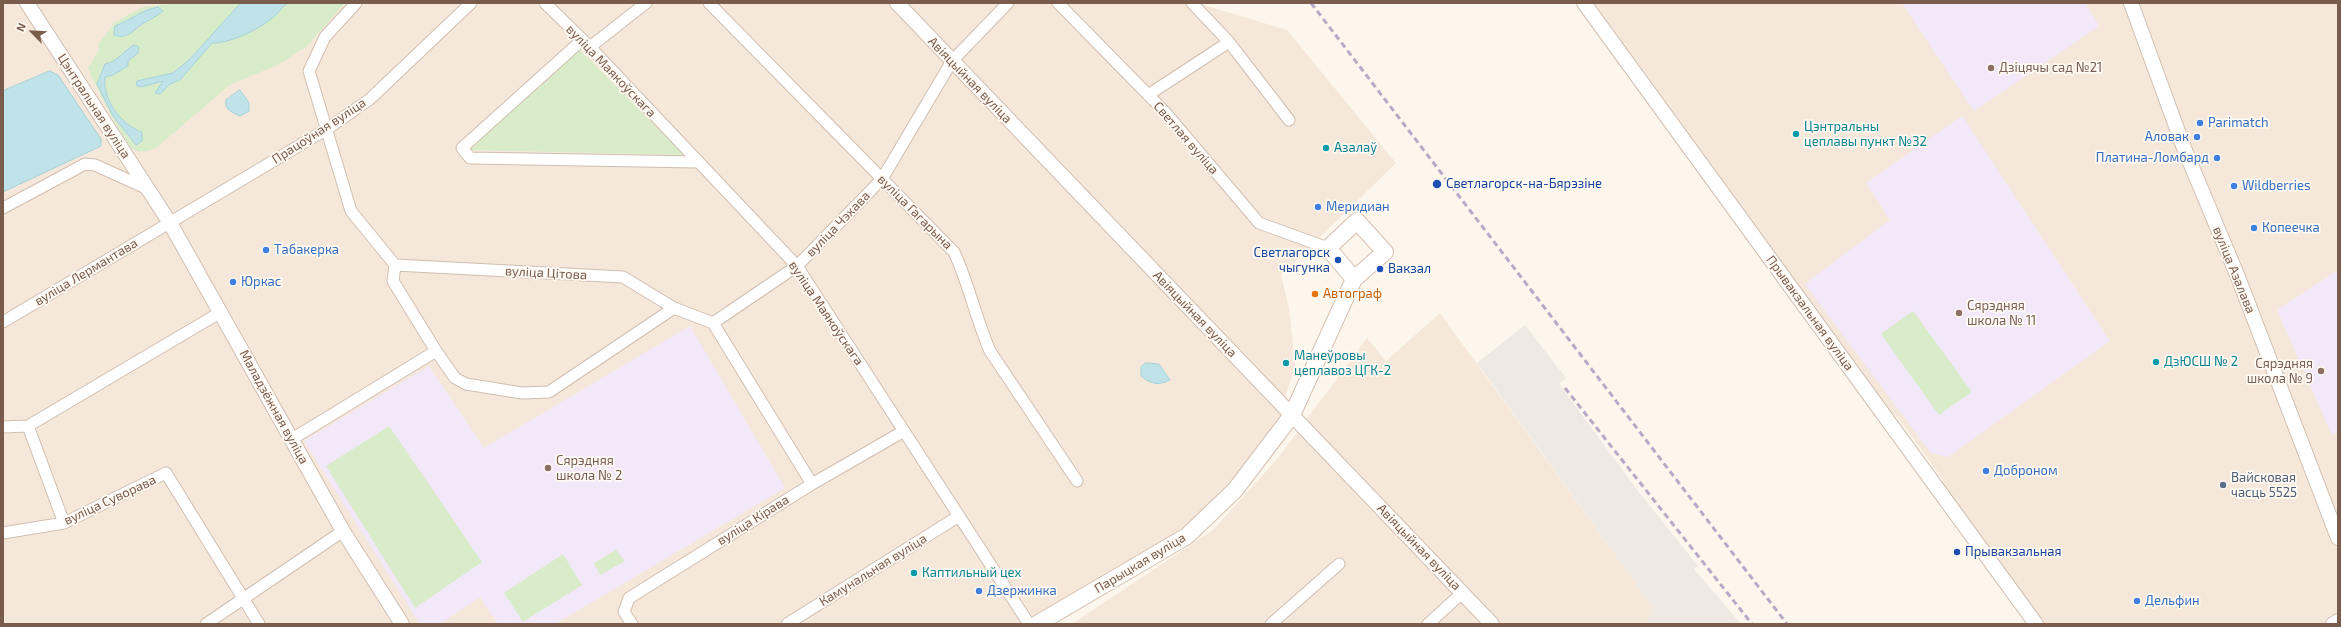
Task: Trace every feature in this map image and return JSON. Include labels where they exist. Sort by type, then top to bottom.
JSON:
[{"type":"main road","points":[[1357,221],[1385,252],[1354,279],[1328,248],[1357,221]]},
{"type":"main road","name":"Парыцкая вуліца","points":[[1037,624],[1187,536],[1235,490],[1292,415],[1354,279]]},
{"type":"street","name":"Цэнтральная вуліца","points":[[27,3],[149,189]]},
{"type":"street","points":[[356,3],[325,37],[309,71],[351,211],[396,265],[393,282],[436,351],[455,378],[466,384],[522,393],[549,392],[674,308]]},
{"type":"street","name":"Працоўная вуліца","points":[[170,223],[327,129],[370,99],[471,3]]},
{"type":"street","name":"вуліца Маякоўскага","points":[[545,3],[586,44],[797,266],[1029,624]]},
{"type":"street","points":[[646,3],[586,44],[462,148],[470,158],[697,162]]},
{"type":"street","name":"вуліца Гагарына","points":[[709,3],[954,252],[965,276],[982,334],[990,351],[1076,481]]},
{"type":"street","name":"Авіяцыйная вуліца","points":[[897,3],[1492,624]]},
{"type":"street","name":"вуліца Чэхава","points":[[713,324],[797,266],[882,179],[952,61],[1008,3]]},
{"type":"street","name":"Светлая вуліца","points":[[1058,3],[1148,95],[1259,223],[1328,248]]},
{"type":"street","points":[[1192,3],[1228,42],[1289,120]]},
{"type":"street","name":"Прывакзальная вуліца","points":[[1584,3],[2036,624]]},
{"type":"street","name":"вуліца Азалава","points":[[2131,3],[2184,148],[2238,277],[2338,538]]},
{"type":"street","points":[[1148,95],[1228,42]]},
{"type":"street","points":[[3,208],[85,164],[95,165],[149,189]]},
{"type":"street","name":"Маладзёжная вуліца","points":[[149,189],[221,312],[343,532],[402,624]]},
{"type":"street","name":"вуліца Лермантава","points":[[3,322],[170,223]]},
{"type":"street","name":"вуліца Цітова","points":[[396,265],[623,277],[674,308],[713,324]]},
{"type":"street","points":[[3,427],[28,426],[221,312]]},
{"type":"street","points":[[713,324],[812,484]]},
{"type":"street","points":[[292,439],[436,351]]},
{"type":"street","points":[[28,426],[64,523]]},
{"type":"street","name":"вуліца Кірава","points":[[632,624],[624,612],[629,598],[812,484],[904,430]]},
{"type":"street","name":"вуліца Суворава","points":[[3,533],[64,523],[166,473],[244,598]]},
{"type":"street","name":"Камунальная вуліца","points":[[787,624],[959,516]]},
{"type":"street","points":[[206,624],[343,532]]},
{"type":"street","points":[[1277,622],[1339,564]]},
{"type":"street","points":[[1428,624],[1462,593]]},
{"type":"street","points":[[244,598],[259,624]]},
{"type":"street","points":[[2333,624],[2338,621]]},
{"type":"shaded area","points":[[3,3],[1197,3],[1287,30],[1396,163],[1281,275],[1289,308],[1295,365],[1279,418],[1234,480],[1179,534],[1025,624],[3,624]]},
{"type":"shaded area","points":[[1592,3],[2338,3],[2338,624],[2043,624],[1943,487],[1943,480],[1908,431],[1896,416],[1886,409]]},
{"type":"shaded area","name":"Дзіцячы сад №21","points":[[1902,3],[2085,3],[2099,26],[1974,111]]},
{"type":"shaded area","name":"Сярэдняя школа № 11","points":[[1962,116],[2110,341],[1948,457],[1931,453],[1805,284],[1890,220],[1866,183]]},
{"type":"shaded area","name":"Сярэдняя школа № 9","points":[[2338,270],[2338,432],[2332,435],[2277,310]]},
{"type":"shaded area","points":[[1440,313],[1653,607],[1646,624],[1072,624],[1213,530],[1278,458],[1367,338],[1386,361]]},
{"type":"shaded area","points":[[1525,325],[1566,378],[1559,384],[1638,491],[1698,566],[1694,569],[1741,624],[1646,624],[1653,607],[1477,363]]},
{"type":"shaded area","name":"Сярэдняя школа № 2","points":[[690,326],[785,488],[555,624],[498,624],[480,597],[440,624],[420,624],[304,441],[429,366],[484,448]]},
{"type":"green space","points":[[182,3],[241,3],[189,60],[172,73],[137,81],[164,80],[160,94],[170,84],[180,80],[212,43],[228,41],[246,34],[271,19],[283,6],[288,3],[345,3],[307,46],[278,65],[231,84],[156,148],[142,152],[133,149],[123,136],[102,98],[88,68],[99,50],[98,45],[115,22],[143,7]],"holes":[[[143,12],[154,18],[134,31],[120,37],[116,26]],[[134,45],[139,47],[138,53],[128,61],[128,66],[113,75],[105,77],[107,94],[114,110],[127,124],[142,132],[129,138],[113,116],[97,84],[108,63],[121,58],[128,48]]]},
{"type":"green space","points":[[579,49],[684,155],[470,150]]},
{"type":"green space","points":[[1913,311],[1972,392],[1939,415],[1881,334]]},
{"type":"green space","points":[[389,426],[482,562],[415,608],[326,466]]},
{"type":"green space","points":[[616,550],[625,561],[600,575],[594,563]]},
{"type":"green space","points":[[563,554],[582,585],[523,622],[504,593]]},
{"type":"water","points":[[241,3],[288,3],[283,6],[271,19],[246,34],[228,41],[212,43],[180,80],[170,84],[160,94],[155,93],[163,81],[141,87],[136,85],[137,81],[173,73],[189,60]]},
{"type":"water","points":[[158,7],[163,11],[130,34],[123,36],[114,35],[115,26],[147,10]]},
{"type":"water","points":[[134,45],[139,47],[138,53],[128,61],[128,66],[113,75],[105,77],[105,85],[114,110],[127,124],[142,132],[142,141],[136,145],[113,116],[97,84],[105,64],[114,61]]},
{"type":"water","points":[[50,71],[58,75],[101,139],[101,146],[3,192],[3,91]]},
{"type":"water","points":[[240,90],[249,103],[249,111],[240,116],[230,111],[226,107],[226,100]]},
{"type":"water","points":[[1146,363],[1159,364],[1170,380],[1162,383],[1155,383],[1145,379],[1141,376],[1141,367]]},
{"type":"railway","points":[[1311,3],[1787,624]]},
{"type":"railway","points":[[1565,388],[1752,624]]},
{"type":"place","name":"Дзіцячы сад №21","points":[[1991,68]]},
{"type":"place","name":"Parimatch","points":[[2200,123]]},
{"type":"place","name":"Цэнтральны цеплавы пункт №32","points":[[1796,134]]},
{"type":"place","name":"Аловак","points":[[2197,137]]},
{"type":"place","name":"Азалаў","points":[[1326,148]]},
{"type":"place","name":"Платина-Ломбард","points":[[2217,158]]},
{"type":"place","name":"Светлагорск-на-Бярэзіне","points":[[1437,184]]},
{"type":"place","name":"Wildberries","points":[[2234,186]]},
{"type":"place","name":"Меридиан","points":[[1318,207]]},
{"type":"place","name":"Копеечка","points":[[2254,228]]},
{"type":"place","name":"Табакерка","points":[[266,250]]},
{"type":"place","name":"Светлагорск чыгунка","points":[[1338,260]]},
{"type":"place","name":"Вакзал","points":[[1380,269]]},
{"type":"place","name":"Юркас","points":[[233,282]]},
{"type":"place","name":"Автограф","points":[[1315,294]]},
{"type":"place","name":"Сярэдняя школа № 11","points":[[1959,313]]},
{"type":"place","name":"ДзЮСШ № 2","points":[[2156,362]]},
{"type":"place","name":"Манеўровы цеплавоз ЦГК-2","points":[[1286,363]]},
{"type":"place","name":"Сярэдняя школа № 9","points":[[2321,371]]},
{"type":"place","name":"Сярэдняя школа № 2","points":[[548,468]]},
{"type":"place","name":"Доброном","points":[[1986,471]]},
{"type":"place","name":"Вайсковая часць 5525","points":[[2223,485]]},
{"type":"place","name":"Прывакзальная","points":[[1957,552]]},
{"type":"place","name":"Каптильный цех","points":[[914,573]]},
{"type":"place","name":"Дзержинка","points":[[979,591]]},
{"type":"place","name":"Дельфин","points":[[2137,601]]}]
